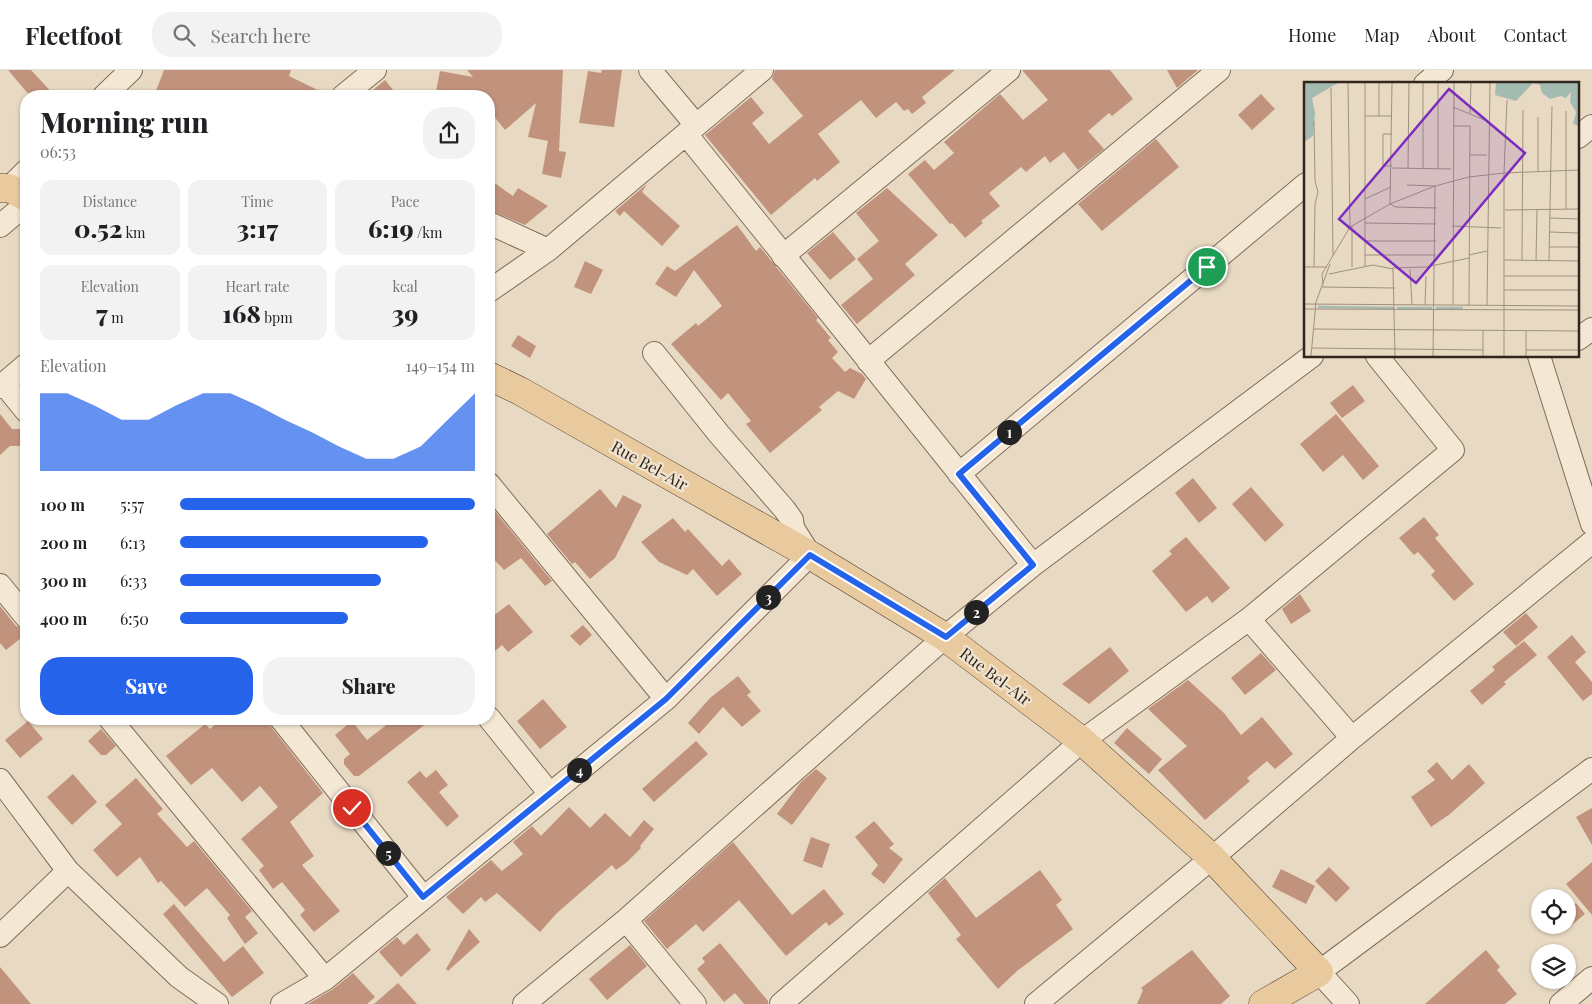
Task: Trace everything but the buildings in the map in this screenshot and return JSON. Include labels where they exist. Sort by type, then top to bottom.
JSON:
[{"type":"main road","name":"Rue Bel-Air","points":[[495,379],[810,555],[946,637],[1082,741],[1212,858],[1319,972]]},
{"type":"main road","points":[[1263,1004],[1319,972]]},
{"type":"main road","points":[[1302,1004],[1319,972]]},
{"type":"street","points":[[110,90],[131,70]]},
{"type":"street","points":[[351,90],[375,70]]},
{"type":"street","points":[[650,70],[691,130],[783,256],[1033,565]]},
{"type":"street","points":[[495,287],[548,250],[762,70]]},
{"type":"street","points":[[783,256],[1009,70]]},
{"type":"street","points":[[868,361],[1219,70]]},
{"type":"street","points":[[1427,82],[1442,70]]},
{"type":"street","points":[[1580,135],[1592,126]]},
{"type":"street","points":[[959,474],[1304,186]]},
{"type":"street","points":[[0,226],[17,190]]},
{"type":"street","points":[[495,226],[548,250]]},
{"type":"street","points":[[1580,338],[1592,329]]},
{"type":"street","points":[[282,1004],[325,979],[666,699],[810,555],[793,528],[792,520],[785,510],[719,434],[654,353]]},
{"type":"street","points":[[524,1004],[626,920],[946,637],[1033,565],[1309,358]]},
{"type":"street","points":[[781,1004],[1082,741],[1249,619],[1453,450],[1379,358]]},
{"type":"street","points":[[1546,360],[1592,524]]},
{"type":"street","points":[[20,370],[2,386],[20,405]]},
{"type":"street","points":[[495,491],[666,699]]},
{"type":"street","points":[[1036,1004],[1212,858],[1352,738],[1592,542]]},
{"type":"street","points":[[0,585],[20,610]]},
{"type":"street","points":[[1249,619],[1352,738]]},
{"type":"street","points":[[115,725],[325,979]]},
{"type":"street","points":[[286,725],[423,897]]},
{"type":"street","points":[[495,725],[550,794]]},
{"type":"street","points":[[1348,1004],[1319,972],[1592,768]]},
{"type":"street","points":[[0,780],[68,871],[179,977],[217,1004]]},
{"type":"street","points":[[0,936],[68,871]]},
{"type":"street","points":[[626,920],[695,1004]]},
{"type":"street","points":[[1561,1004],[1592,978]]},
{"type":"route","points":[[352,808],[423,897],[666,699],[810,555],[946,637],[1033,565],[959,474],[1207,267]]}]
